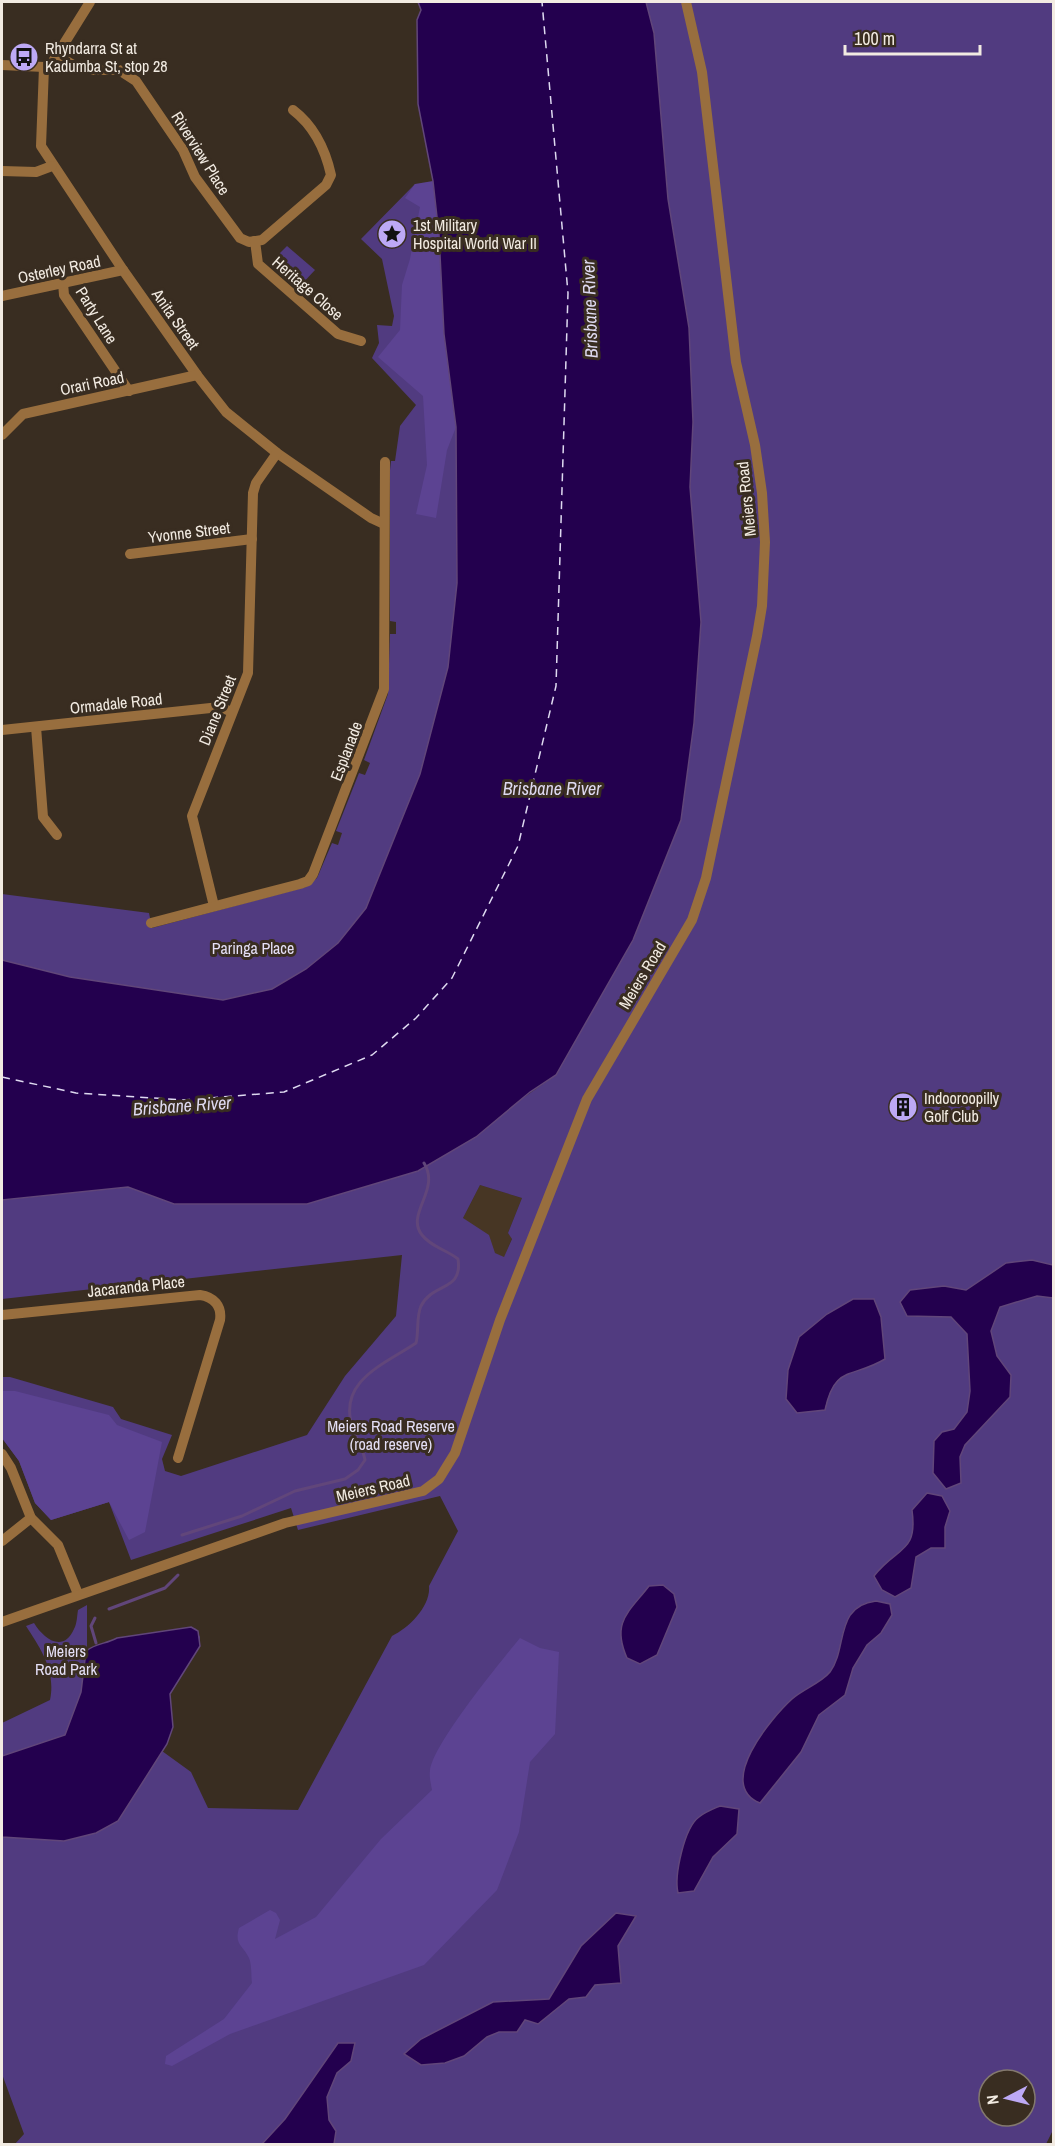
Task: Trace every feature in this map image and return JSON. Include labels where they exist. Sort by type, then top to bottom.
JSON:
[{"type":"street","points":[[2,65],[44,67],[58,56],[90,2]]},
{"type":"street","name":"Meiers Road","points":[[2,1622],[285,1523],[423,1491],[439,1479],[455,1453],[500,1320],[587,1100],[695,912],[706,878],[757,636],[762,606],[765,542],[762,493],[755,444],[736,362],[702,72],[686,2]]},
{"type":"street","name":"Riverview Place","points":[[58,56],[82,70],[119,70],[136,81],[183,150],[195,177],[240,238],[255,241]]},
{"type":"street","name":"Anita Street","points":[[44,67],[40,146],[197,375],[225,412],[276,453],[370,518],[384,524]]},
{"type":"street","points":[[255,241],[262,240],[326,185],[332,175],[310,123],[293,110]]},
{"type":"street","points":[[2,171],[36,172],[52,166]]},
{"type":"street","name":"Heritage Close","points":[[255,241],[258,264],[289,293],[338,334],[362,341]]},
{"type":"street","name":"Osterley Road","points":[[2,296],[123,270]]},
{"type":"street","name":"Party Lane","points":[[63,283],[64,295],[129,391]]},
{"type":"street","name":"Orari Road","points":[[2,435],[23,414],[197,375]]},
{"type":"street","name":"Diane Street","points":[[214,906],[192,816],[249,663],[253,493],[256,483],[276,453]]},
{"type":"street","name":"Esplanade","points":[[151,923],[308,881],[321,856],[384,689],[385,462]]},
{"type":"street","name":"Yvonne Street","points":[[130,554],[252,539]]},
{"type":"street","name":"Ormadale Road","points":[[2,730],[220,707],[232,712]]},
{"type":"street","points":[[36,727],[43,817],[57,835]]},
{"type":"street","name":"Jacaranda Place","points":[[2,1315],[200,1295],[213,1300],[220,1308],[218,1326],[178,1458]]},
{"type":"street","points":[[2,1454],[11,1468],[31,1518],[58,1545],[78,1594]]},
{"type":"street","points":[[2,1541],[31,1518]]},
{"type":"shaded area","points":[[433,181],[439,235],[444,334],[456,427],[447,450],[436,518],[416,514],[427,465],[423,396],[378,357],[400,330],[402,285],[410,259],[420,207],[405,198],[415,184]]},
{"type":"shaded area","points":[[480,1185],[522,1198],[508,1233],[512,1238],[504,1258],[495,1253],[463,1218]]},
{"type":"shaded area","points":[[2,1391],[15,1391],[109,1415],[117,1425],[162,1442],[145,1532],[129,1540],[109,1502],[51,1520],[35,1503],[19,1461],[2,1438]]},
{"type":"shaded area","points":[[520,1638],[540,1648],[559,1652],[555,1734],[530,1762],[519,1832],[497,1890],[424,1965],[230,2034],[172,2066],[165,2064],[166,2056],[224,2019],[252,1983],[250,1961],[238,1942],[239,1928],[270,1910],[276,1913],[280,1920],[275,1939],[316,1917],[381,1839],[432,1790],[430,1771],[442,1742],[469,1703]]},
{"type":"green space","points":[[646,2],[1053,2],[1053,2130],[1046,2144],[15,2144],[24,2134],[2,2074],[2,1723],[50,1700],[51,1689],[46,1661],[26,1626],[34,1623],[42,1634],[53,1641],[64,1641],[75,1627],[78,1610],[87,1605],[87,1651],[94,1646],[117,1638],[195,1628],[200,1637],[200,1646],[170,1694],[173,1727],[162,1751],[191,1772],[208,1808],[298,1810],[392,1636],[412,1622],[423,1608],[429,1594],[429,1586],[458,1531],[440,1496],[298,1530],[291,1508],[131,1560],[109,1502],[51,1520],[35,1503],[19,1461],[2,1438],[2,1377],[10,1377],[113,1407],[121,1419],[172,1435],[162,1459],[165,1471],[181,1476],[307,1435],[345,1376],[396,1316],[402,1255],[2,1299],[2,1200],[128,1187],[174,1204],[307,1204],[418,1171],[556,1075],[633,940],[681,820],[694,723],[701,622],[690,487],[693,422],[689,328],[668,199],[654,33]],"holes":[[[480,1185],[522,1198],[508,1233],[512,1239],[504,1257],[495,1253],[489,1235],[463,1218]]]},
{"type":"green space","name":"Paringa Place","points":[[415,184],[439,235],[444,334],[456,427],[457,583],[448,667],[420,774],[366,908],[338,943],[306,969],[272,989],[223,1000],[70,977],[2,960],[2,894],[149,913],[152,928],[306,887],[317,878],[332,843],[338,845],[342,833],[336,831],[359,773],[365,775],[370,763],[364,760],[388,694],[390,634],[396,634],[396,622],[390,621],[390,470],[391,461],[395,461],[400,426],[416,405],[372,358],[379,343],[377,325],[392,326],[394,316],[382,259],[361,239]]},
{"type":"green space","points":[[287,246],[315,270],[301,285],[274,259]]},
{"type":"water","name":"Brisbane River","points":[[418,2],[646,2],[654,33],[668,199],[689,328],[693,422],[690,487],[701,622],[694,723],[681,820],[633,940],[556,1075],[530,1092],[476,1137],[418,1171],[307,1204],[174,1204],[128,1187],[2,1200],[2,960],[70,977],[223,1000],[272,989],[306,969],[338,943],[366,908],[420,774],[448,667],[457,583],[456,427],[444,334],[439,235],[433,181],[418,104],[417,20],[421,10]]},
{"type":"water","points":[[1032,1260],[1053,1265],[1053,1298],[1037,1296],[1000,1307],[991,1331],[997,1356],[1011,1375],[1010,1397],[965,1445],[960,1457],[961,1483],[946,1489],[933,1473],[934,1441],[942,1432],[954,1429],[967,1412],[970,1391],[967,1334],[951,1317],[907,1316],[900,1302],[910,1290],[944,1286],[966,1290],[1006,1263]]},
{"type":"water","points":[[853,1299],[874,1299],[881,1317],[885,1359],[840,1379],[829,1395],[825,1410],[797,1413],[786,1399],[788,1370],[799,1337],[827,1314]]},
{"type":"water","points":[[927,1493],[942,1496],[950,1511],[945,1527],[945,1548],[931,1548],[916,1557],[911,1588],[895,1597],[882,1590],[874,1576],[909,1542],[912,1535],[912,1510]]},
{"type":"water","points":[[663,1585],[674,1594],[677,1607],[657,1655],[640,1664],[627,1658],[621,1635],[624,1618],[649,1586]]},
{"type":"water","points":[[876,1601],[890,1604],[892,1615],[881,1633],[867,1645],[853,1668],[845,1695],[819,1715],[801,1752],[760,1803],[748,1794],[743,1782],[745,1767],[751,1751],[772,1721],[796,1695],[830,1672],[839,1651],[844,1629],[854,1611]]},
{"type":"water","points":[[191,1627],[198,1631],[200,1646],[170,1694],[173,1727],[167,1744],[118,1821],[96,1833],[64,1841],[2,1837],[2,1756],[65,1735],[81,1692],[86,1651],[117,1638]]},
{"type":"water","points":[[720,1806],[739,1809],[737,1834],[713,1857],[694,1891],[678,1893],[679,1864],[689,1831],[699,1817]]},
{"type":"water","points":[[616,1913],[636,1916],[618,1946],[621,1983],[595,1985],[586,1997],[569,1999],[538,2024],[525,2020],[517,2032],[499,2032],[487,2037],[464,2056],[445,2063],[421,2065],[404,2054],[421,2039],[493,2002],[549,1999],[581,1946]]},
{"type":"water","points":[[338,2043],[355,2043],[351,2061],[337,2073],[327,2097],[329,2120],[336,2131],[334,2144],[262,2144],[285,2119]]},
{"type":"waterway","points":[[182,1535],[242,1516],[295,1491],[345,1479],[358,1470],[365,1460],[353,1429],[350,1412],[351,1398],[357,1386],[366,1376],[416,1343],[421,1306],[426,1298],[452,1282],[458,1270],[458,1259],[430,1243],[418,1227],[420,1210],[428,1183],[428,1173],[424,1163]]},
{"type":"waterway","points":[[109,1609],[165,1588],[178,1575]]},
{"type":"waterway","points":[[95,1618],[91,1626],[96,1643]]},
{"type":"ferry route","points":[[2,1077],[76,1093],[184,1100],[284,1092],[372,1055],[416,1018],[452,978],[518,846],[556,686],[568,293],[542,2]]},
{"type":"place","name":"Rhyndarra St at Kadumba St, stop 28","points":[[24,57]]},
{"type":"place","name":"1st Military Hospital World War II","points":[[392,234]]},
{"type":"place","name":"Indooroopilly Golf Club","points":[[903,1107]]},
{"type":"park label","name":"Meiers Road Reserve (road reserve)","points":[[391,1435]]},
{"type":"park label","name":"Meiers Road Park","points":[[66,1660]]}]
